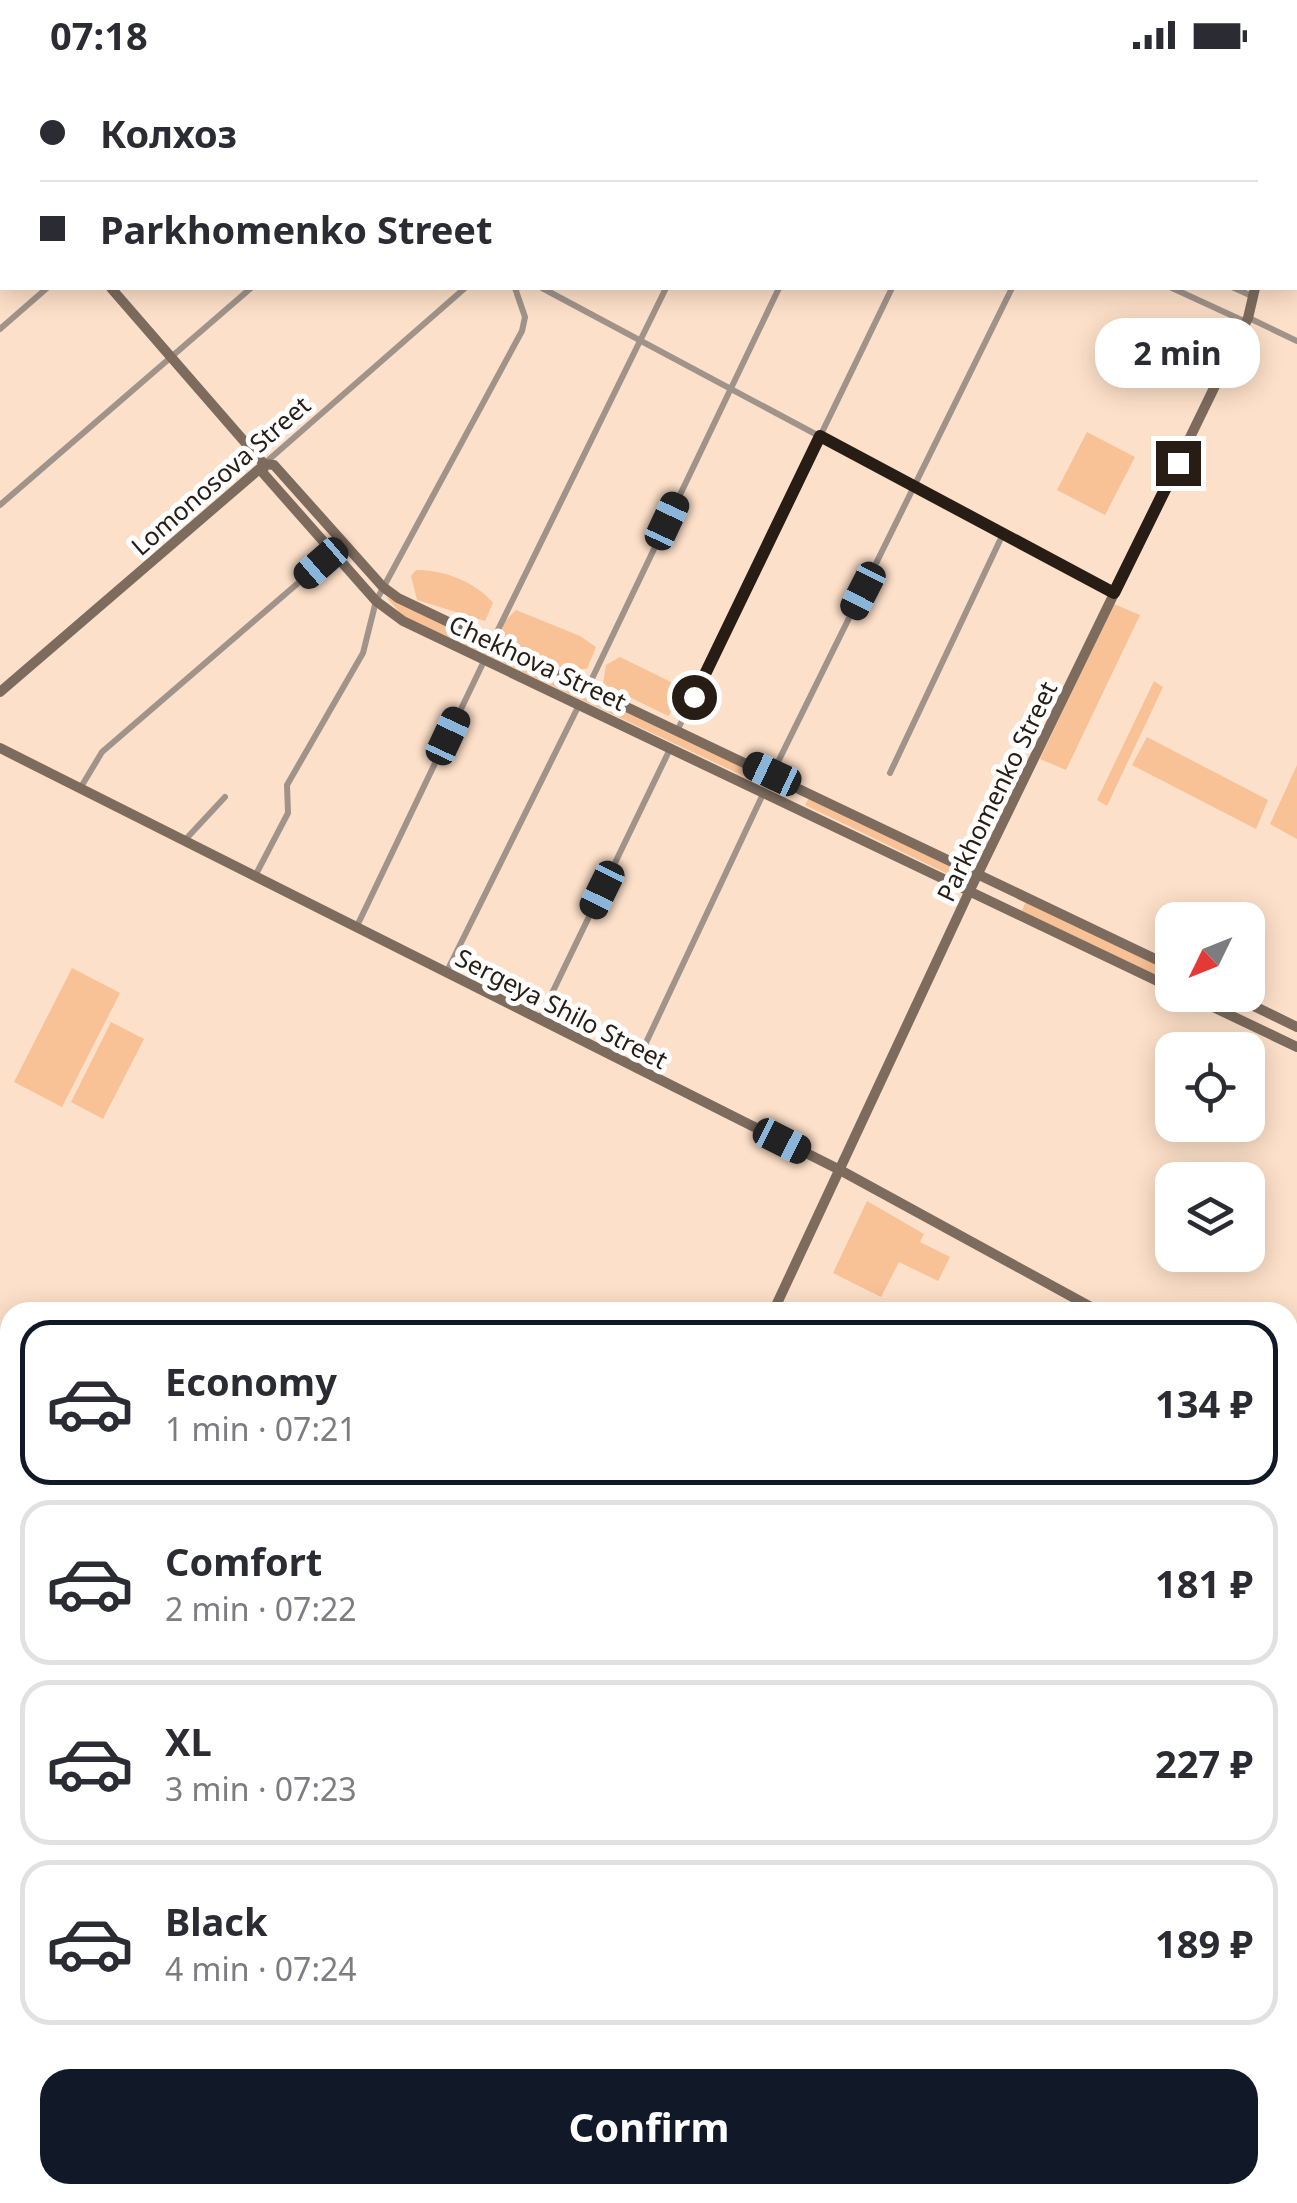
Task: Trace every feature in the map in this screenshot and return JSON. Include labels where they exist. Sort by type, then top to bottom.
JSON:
[{"type":"street","points":[[0,329],[46,290]]},
{"type":"street","name":"Chekhova Street","points":[[112,290],[264,464],[274,465],[384,587],[1155,959]]},
{"type":"street","points":[[0,505],[248,290]]},
{"type":"street","name":"Lomonosova Street","points":[[0,692],[464,290]]},
{"type":"street","points":[[255,876],[288,814],[287,785],[363,654],[376,601],[522,331],[524,318],[516,290]]},
{"type":"street","points":[[546,290],[1114,593]]},
{"type":"street","points":[[492,642],[665,290]]},
{"type":"street","points":[[588,687],[779,290]]},
{"type":"street","points":[[678,730],[891,290]]},
{"type":"street","points":[[634,1067],[772,774],[1011,290]]},
{"type":"street","points":[[1177,290],[1297,341]]},
{"type":"street","name":"Parkhomenko Street","points":[[778,1302],[970,890],[1247,320],[1254,292]]},
{"type":"street","name":"Chekhova Street","points":[[264,464],[263,473],[376,601],[402,621],[1155,980]]},
{"type":"street","points":[[890,773],[1004,534]]},
{"type":"street","points":[[80,788],[102,752],[334,553]]},
{"type":"street","points":[[356,927],[485,659]]},
{"type":"street","points":[[446,972],[579,704]]},
{"type":"street","points":[[539,1019],[672,747]]},
{"type":"street","name":"Sergeya Shilo Street","points":[[0,748],[840,1170],[1082,1302]]},
{"type":"street","points":[[184,840],[226,797]]},
{"type":"street","points":[[1265,1011],[1297,1027]]},
{"type":"street","points":[[1223,1012],[1297,1048]]},
{"type":"shaded area","points":[[1087,432],[1135,457],[1105,515],[1057,490]]},
{"type":"shaded area","points":[[416,570],[448,575],[478,589],[493,603],[485,621],[417,600],[411,576]]},
{"type":"shaded area","points":[[386,597],[756,773],[752,780],[403,616]]},
{"type":"shaded area","points":[[1114,604],[1140,615],[1066,770],[1040,759]]},
{"type":"shaded area","points":[[516,610],[580,636],[596,647],[587,669],[562,668],[502,638],[500,626]]},
{"type":"shaded area","points":[[620,657],[671,682],[681,700],[668,716],[603,684],[606,665]]},
{"type":"shaded area","points":[[1154,681],[1163,687],[1107,806],[1097,800]]},
{"type":"shaded area","points":[[1147,737],[1268,800],[1256,829],[1132,765]]},
{"type":"shaded area","points":[[1297,765],[1297,839],[1270,824]]},
{"type":"shaded area","points":[[809,798],[953,868],[950,875],[805,805]]},
{"type":"shaded area","points":[[1026,901],[1155,963],[1155,975],[1022,911]]},
{"type":"shaded area","points":[[72,968],[120,993],[62,1107],[14,1082]]},
{"type":"shaded area","points":[[111,1022],[144,1039],[103,1119],[71,1102]]},
{"type":"shaded area","points":[[867,1201],[924,1234],[920,1242],[950,1257],[938,1281],[899,1262],[881,1297],[833,1273]]},
{"type":"route","points":[[694,697],[820,436],[1114,593],[1178,463]]}]
